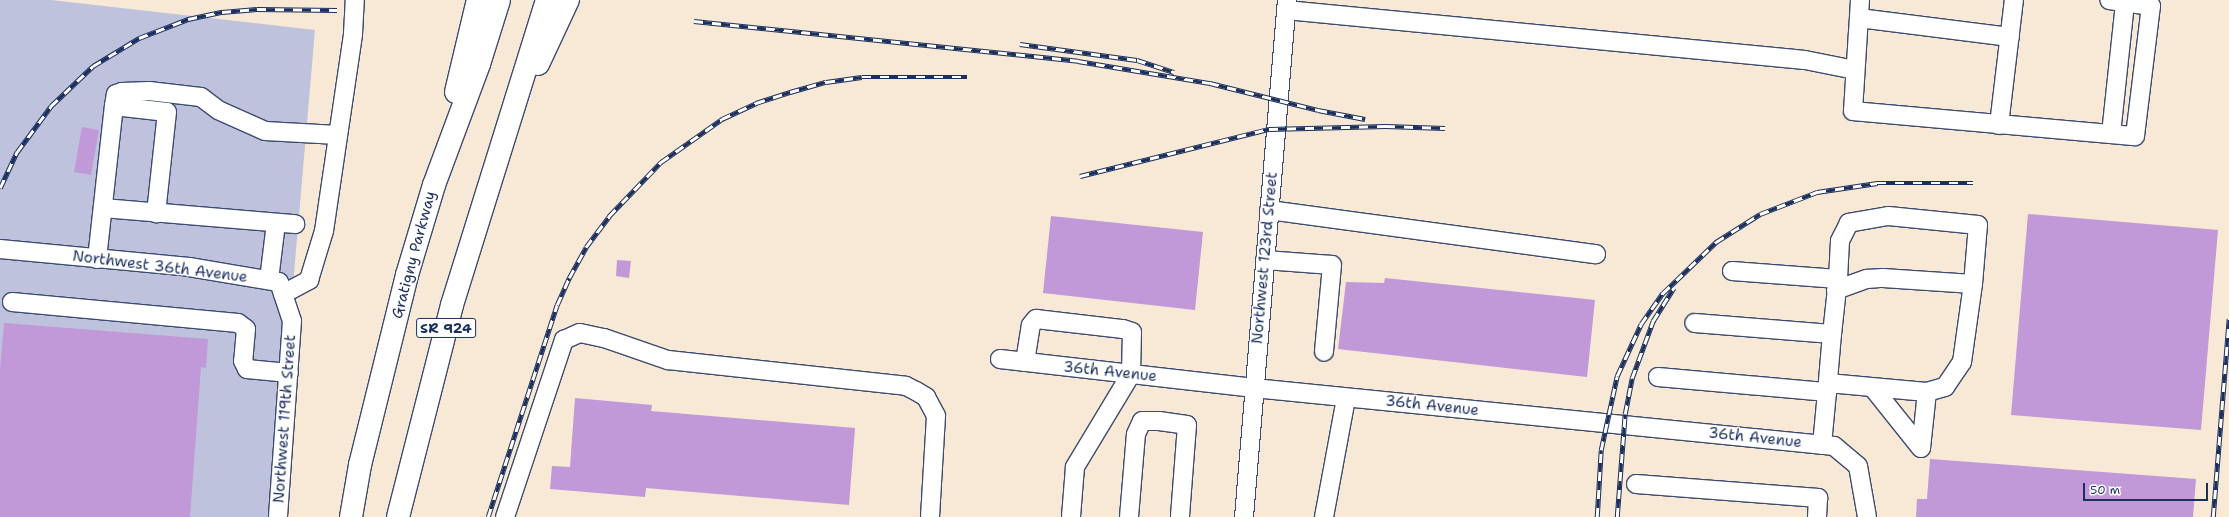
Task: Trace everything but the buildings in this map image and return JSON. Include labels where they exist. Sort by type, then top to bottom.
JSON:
[{"type":"highway","points":[[471,63],[478,0]]},
{"type":"highway","name":"Gratigny Parkway","points":[[351,517],[360,465],[408,275],[471,63],[499,0]]},
{"type":"highway","points":[[529,71],[547,0]]},
{"type":"highway","points":[[529,71],[568,0]]},
{"type":"highway","name":"SR 924","points":[[398,517],[452,305],[501,141],[529,71]]},
{"type":"street","points":[[283,294],[309,280],[324,231],[355,0]]},
{"type":"street","points":[[1860,0],[1853,111],[1999,125],[2111,134],[2136,136],[2151,6],[2117,1],[2111,134]]},
{"type":"street","points":[[1999,125],[2014,0]]},
{"type":"street","points":[[1287,5],[1805,60],[1855,70]]},
{"type":"street","name":"Northwest 123rd Street","points":[[1244,517],[1287,5]]},
{"type":"street","points":[[1859,18],[2010,37]]},
{"type":"street","points":[[97,259],[116,94],[122,92],[149,91],[201,97],[218,110],[265,131],[338,135]]},
{"type":"street","points":[[114,106],[167,112],[156,212]]},
{"type":"street","points":[[103,208],[295,224]]},
{"type":"street","points":[[1269,210],[1596,254]]},
{"type":"street","points":[[1658,377],[1827,388],[1873,388],[1927,392],[1945,387],[1962,362],[1973,284],[1978,225],[1888,216],[1849,223],[1840,241],[1837,285],[1832,334],[1827,388],[1822,445]]},
{"type":"street","points":[[269,280],[276,223]]},
{"type":"street","name":"Northwest 36th Avenue","points":[[0,250],[189,267],[279,282],[292,321]]},
{"type":"street","points":[[1265,260],[1332,265],[1324,352]]},
{"type":"street","points":[[1732,271],[1837,285],[1867,279],[1883,278],[1973,284]]},
{"type":"street","points":[[12,302],[238,323],[246,329],[243,361],[247,370],[288,373]]},
{"type":"street","points":[[1025,362],[1031,325],[1036,320],[1123,329],[1132,332],[1131,374],[1075,467],[1071,517]]},
{"type":"street","name":"Northwest 119th Street","points":[[278,517],[292,321]]},
{"type":"street","points":[[1694,323],[1832,334]]},
{"type":"street","points":[[504,517],[564,340],[580,333],[604,338],[668,360],[906,386],[916,391],[926,397],[936,416],[930,517]]},
{"type":"street","name":"36th Avenue","points":[[1000,359],[1346,398],[1834,446],[1858,466],[1867,517]]},
{"type":"street","points":[[1873,388],[1921,448],[1927,392]]},
{"type":"street","points":[[1324,517],[1346,398]]},
{"type":"street","points":[[1129,517],[1136,434],[1142,421],[1159,421],[1188,425],[1180,517]]},
{"type":"street","points":[[1636,484],[1818,498],[1817,517]]},
{"type":"shaded area","points":[[0,0],[51,0],[315,30],[273,517],[0,517]]},
{"type":"railway","points":[[0,188],[17,152],[51,106],[93,66],[139,38],[188,19],[222,12],[257,9],[337,10]]},
{"type":"railway","points":[[694,21],[1078,61],[1210,83],[1318,110],[1365,119]]},
{"type":"railway","points":[[1020,44],[1137,60],[1174,72]]},
{"type":"railway","points":[[488,517],[557,305],[569,278],[586,247],[609,216],[661,162],[722,119],[756,103],[790,92],[826,82],[862,77],[967,77]]},
{"type":"railway","points":[[1080,176],[1269,129],[1386,126],[1445,128]]},
{"type":"railway","points":[[1597,517],[1601,450],[1617,376],[1641,324],[1663,293],[1716,242],[1760,214],[1817,192],[1877,183],[1973,183]]},
{"type":"railway","points":[[1617,517],[1625,414],[1632,378],[1653,321],[1674,288]]},
{"type":"railway","points":[[2213,517],[2229,319]]}]
